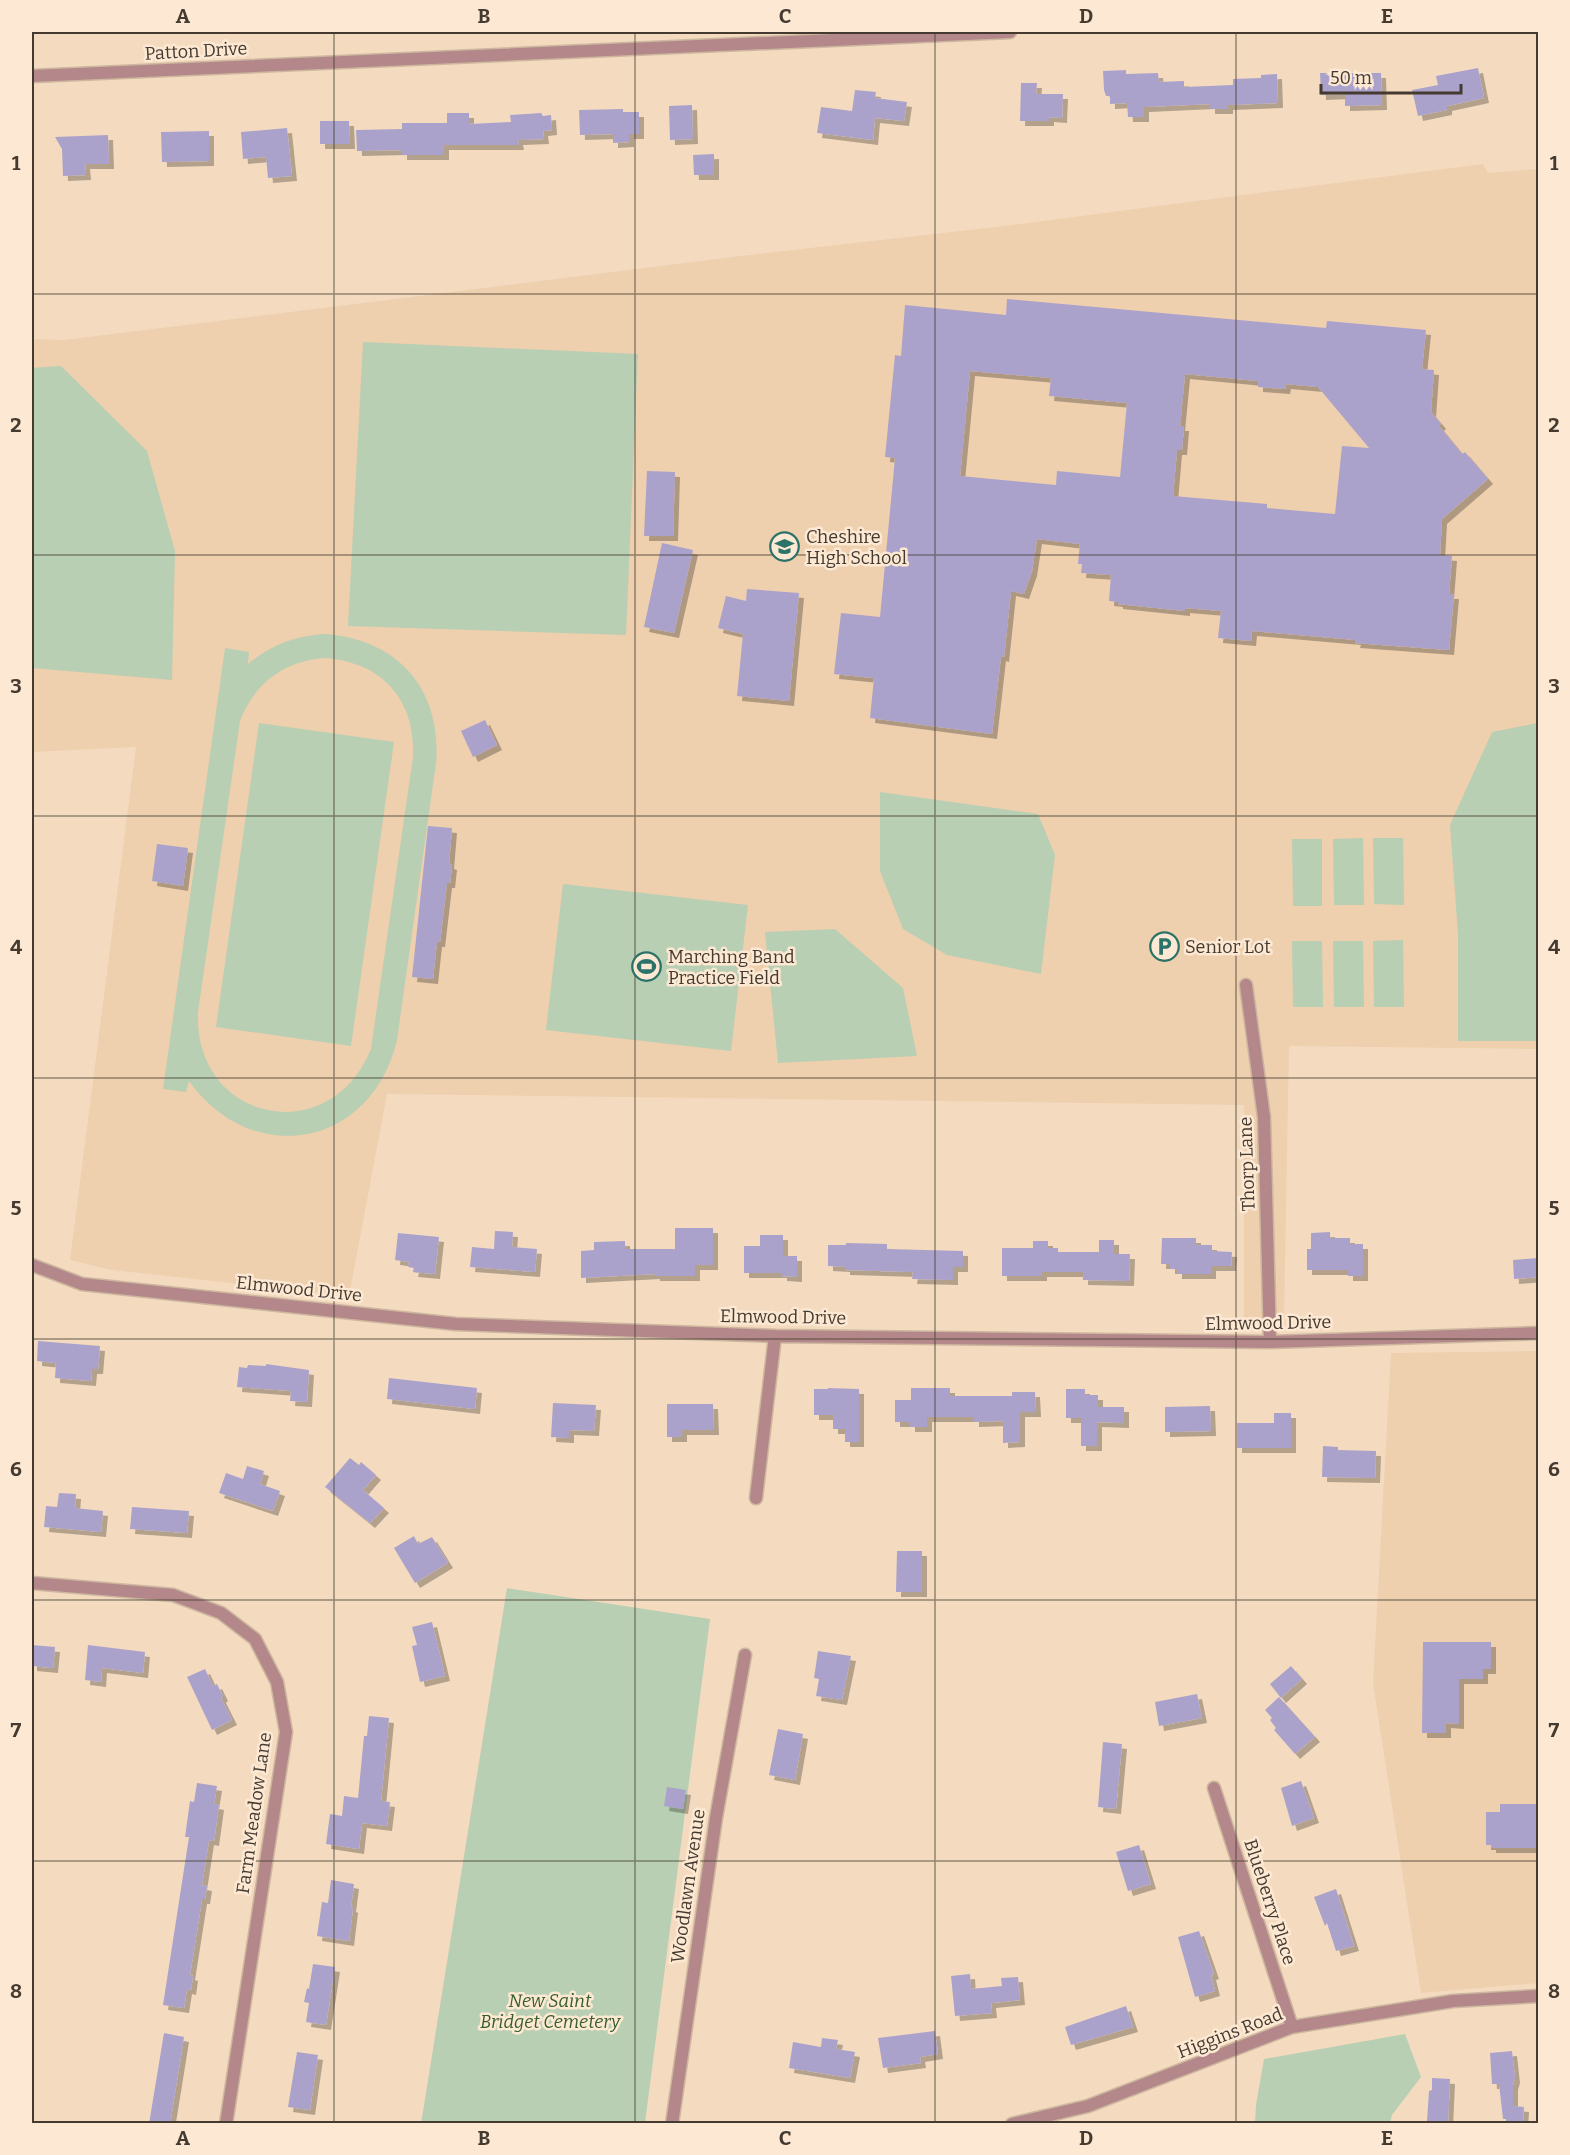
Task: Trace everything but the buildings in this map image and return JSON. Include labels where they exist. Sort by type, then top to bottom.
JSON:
[{"type":"street","name":"Patton Drive","points":[[32,76],[1010,32]]},
{"type":"street","name":"Thorp Lane","points":[[1246,985],[1264,1117],[1270,1342]]},
{"type":"street","name":"Elmwood Drive","points":[[32,1265],[82,1284],[456,1324],[775,1336],[1270,1342],[1539,1333]]},
{"type":"street","points":[[756,1498],[775,1336]]},
{"type":"street","name":"Farm Meadow Lane","points":[[32,1583],[174,1595],[221,1613],[255,1639],[278,1682],[286,1732],[226,2124]]},
{"type":"street","name":"Woodlawn Avenue","points":[[672,2124],[716,1818],[745,1654]]},
{"type":"street","name":"Blueberry Place","points":[[1214,1788],[1292,2027]]},
{"type":"street","name":"Higgins Road","points":[[1012,2124],[1088,2106],[1292,2027],[1453,2001],[1539,1996]]},
{"type":"shaded area","name":"Cheshire High School","points":[[1483,164],[1488,173],[1538,169],[1538,1049],[1289,1046],[1284,1318],[1244,1318],[1244,1105],[387,1094],[349,1296],[112,1270],[70,1260],[136,747],[32,752],[32,339],[64,340],[741,256],[996,227]]},
{"type":"shaded area","points":[[1538,1351],[1538,1983],[1421,1993],[1373,1683],[1391,1353]]},
{"type":"green space","points":[[363,342],[638,354],[626,635],[348,626]]},
{"type":"green space","points":[[61,366],[147,451],[175,551],[172,680],[32,668],[32,368]]},
{"type":"green space","points":[[324,634],[350,638],[374,646],[394,658],[410,673],[423,691],[431,712],[436,736],[436,763],[397,1040],[384,1076],[363,1104],[337,1123],[308,1134],[276,1135],[245,1127],[215,1109],[189,1081],[186,1092],[163,1089],[225,648],[249,652],[248,664],[283,643]],"holes":[[[323,658],[344,661],[378,675],[391,687],[408,717],[412,736],[413,757],[371,1049],[352,1081],[326,1102],[297,1111],[267,1110],[240,1099],[217,1079],[202,1049],[198,1012],[240,721],[262,685],[283,670],[309,660]]]},
{"type":"green space","points":[[259,723],[394,742],[351,1046],[216,1027]]},
{"type":"green space","points":[[1538,723],[1538,1041],[1458,1041],[1458,934],[1450,825],[1492,732]]},
{"type":"green space","points":[[880,792],[1038,814],[1055,855],[1041,974],[947,955],[903,929],[880,871]]},
{"type":"green space","points":[[1363,838],[1364,905],[1334,905],[1333,839]]},
{"type":"green space","points":[[1373,838],[1403,838],[1404,905],[1374,904]]},
{"type":"green space","points":[[1292,839],[1322,839],[1322,906],[1293,906]]},
{"type":"green space","name":"Marching Band Practice Field","points":[[563,884],[748,905],[731,1051],[546,1030]]},
{"type":"green space","points":[[835,929],[903,988],[917,1056],[778,1063],[765,932]]},
{"type":"green space","points":[[1403,940],[1404,1007],[1374,1007],[1373,941]]},
{"type":"green space","points":[[1292,941],[1322,941],[1323,1007],[1293,1007]]},
{"type":"green space","points":[[1333,941],[1363,941],[1364,1007],[1334,1007]]},
{"type":"green space","name":"New Saint Bridget Cemetery","points":[[507,1588],[710,1619],[645,2123],[421,2124]]},
{"type":"green space","points":[[1405,2034],[1421,2077],[1392,2115],[1390,2123],[1255,2123],[1264,2059]]},
{"type":"place","name":"Cheshire High School","points":[[785,547]]},
{"type":"place","name":"Senior Lot","points":[[1164,947]]},
{"type":"place","name":"Marching Band Practice Field","points":[[647,967]]}]
